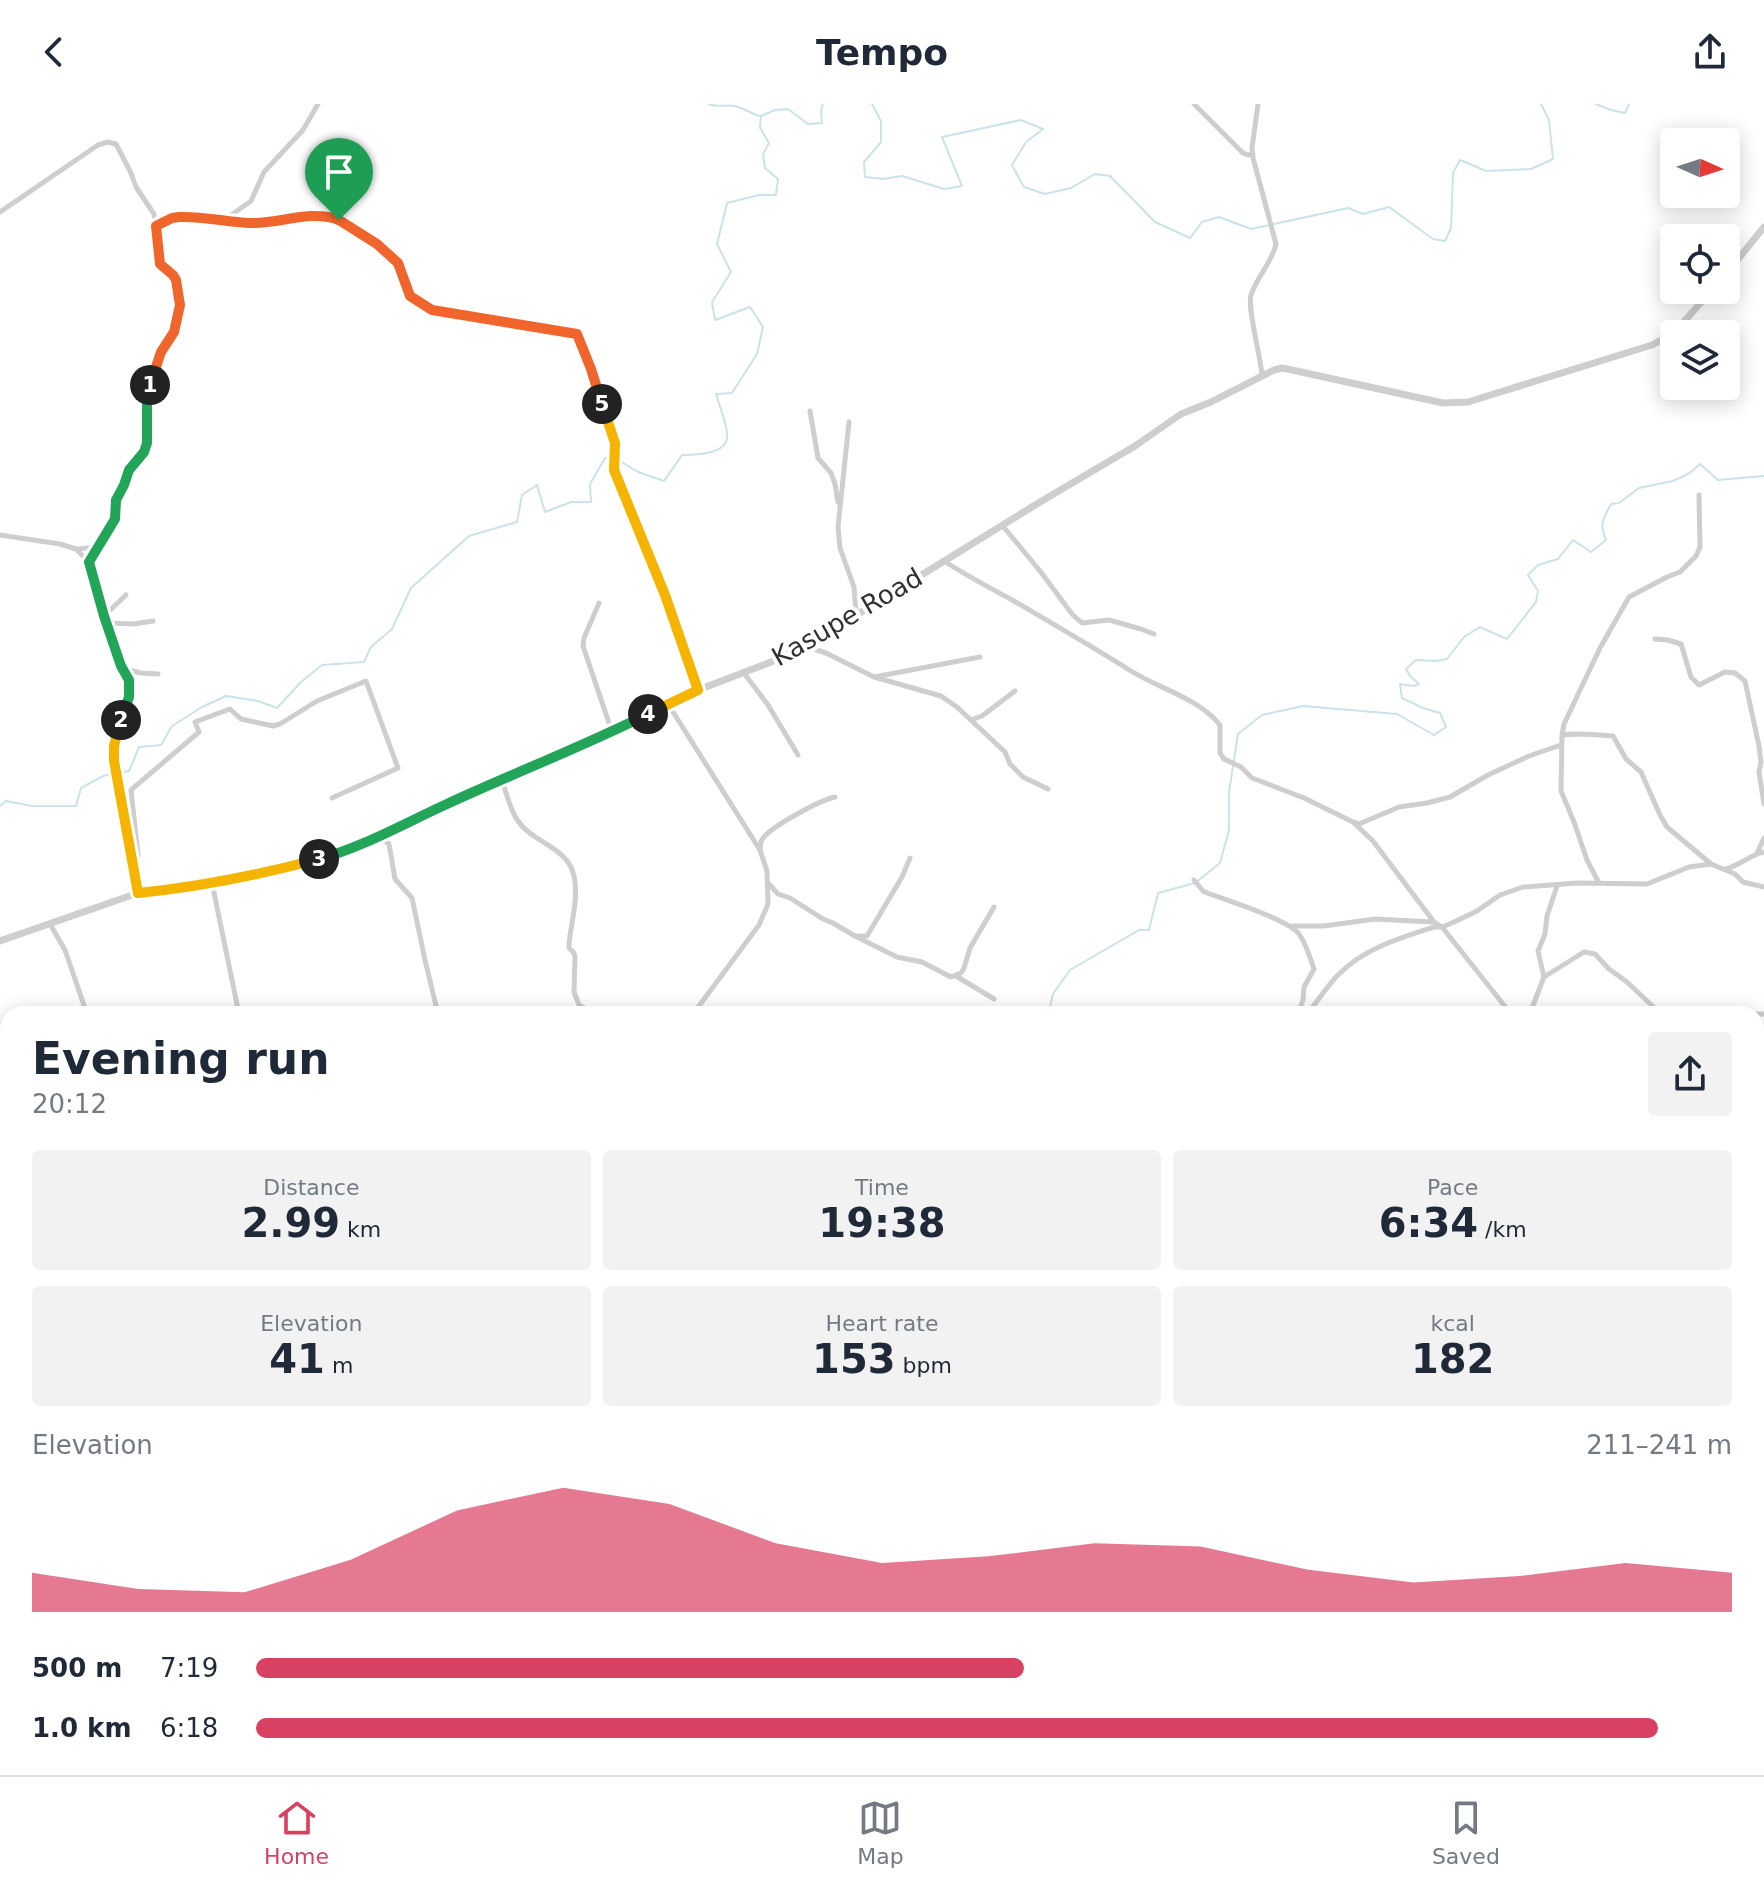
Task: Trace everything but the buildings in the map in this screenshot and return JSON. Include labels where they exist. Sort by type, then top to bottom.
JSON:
[{"type":"street","points":[[223,221],[251,201],[264,172],[303,130],[318,104]]},
{"type":"street","points":[[1194,104],[1243,153],[1253,154]]},
{"type":"street","points":[[1258,104],[1253,154],[1276,244],[1250,302],[1262,376],[1282,368],[1443,403],[1468,402],[1652,345],[1674,333],[1700,304]]},
{"type":"street","points":[[0,212],[98,145],[108,142],[116,144],[136,187],[154,214],[160,264],[176,280],[179,314],[174,332],[158,359],[149,390],[144,452],[129,470],[116,500],[115,519],[89,562]]},
{"type":"street","points":[[156,226],[179,217],[272,222],[309,216],[333,217],[350,225],[398,263],[410,296],[432,310],[577,334],[615,443],[614,470],[665,595],[698,690]]},
{"type":"street","points":[[1740,257],[1764,227]]},
{"type":"street","name":"Kasupe Road","points":[[0,941],[138,893],[249,877],[327,857],[612,732],[668,703],[771,662],[806,646],[1135,446],[1181,414],[1262,376]]},
{"type":"street","points":[[810,411],[818,458],[831,473],[839,511]]},
{"type":"street","points":[[849,422],[839,511],[839,541],[854,587],[856,614]]},
{"type":"street","points":[[1599,883],[1561,791],[1562,735],[1567,717],[1600,648],[1629,597],[1680,572],[1696,556],[1700,547],[1699,495]]},
{"type":"street","points":[[1002,525],[1082,623],[1109,620],[1154,634]]},
{"type":"street","points":[[0,535],[44,540],[76,549],[97,547]]},
{"type":"street","points":[[76,549],[89,562],[105,620],[129,680],[130,690],[114,746],[114,761],[138,893]]},
{"type":"street","points":[[944,561],[1213,716],[1220,725],[1220,753],[1252,778],[1359,824],[1399,807],[1450,797],[1488,775],[1561,745]]},
{"type":"street","points":[[105,620],[126,595]]},
{"type":"street","points":[[599,603],[583,646],[612,732]]},
{"type":"street","points":[[105,620],[134,624],[153,621]]},
{"type":"street","points":[[1655,639],[1681,644],[1691,677],[1699,685],[1725,672],[1735,673],[1745,681],[1759,746],[1764,804]]},
{"type":"street","points":[[806,646],[874,677],[941,696],[1005,752],[1010,764],[1023,777],[1048,789]]},
{"type":"street","points":[[874,677],[980,657]]},
{"type":"street","points":[[122,668],[158,674]]},
{"type":"street","points":[[742,672],[768,705],[798,755]]},
{"type":"street","points":[[134,869],[138,855],[131,790],[199,732],[195,722],[230,709],[241,719],[273,726],[317,701],[366,681],[398,768],[332,798]]},
{"type":"street","points":[[971,720],[982,716],[1015,691]]},
{"type":"street","points":[[668,703],[760,850],[767,871],[768,904],[759,925],[699,1006]]},
{"type":"street","points":[[1562,735],[1613,736],[1626,759],[1641,772],[1667,827],[1711,864],[1735,874],[1743,882],[1764,887]]},
{"type":"street","points":[[501,780],[517,820],[529,833],[557,851],[573,873],[575,896],[569,948],[575,957],[574,992],[581,1006]]},
{"type":"street","points":[[760,850],[767,833],[835,797]]},
{"type":"street","points":[[1353,822],[1373,841],[1434,922],[1442,927],[1505,1006]]},
{"type":"street","points":[[378,836],[389,844],[395,879],[412,898],[436,1006]]},
{"type":"street","points":[[1725,869],[1761,853],[1764,838]]},
{"type":"street","points":[[856,937],[867,936],[910,858]]},
{"type":"street","points":[[1313,1006],[1336,977],[1373,949],[1434,927],[1442,927],[1477,911],[1500,895],[1523,887],[1647,884],[1689,867],[1711,864]]},
{"type":"street","points":[[1196,882],[1207,893],[1242,905],[1298,932],[1314,969],[1304,987],[1301,1006]]},
{"type":"street","points":[[212,883],[237,1006]]},
{"type":"street","points":[[768,883],[778,894],[856,937],[897,957],[922,962],[951,977],[961,973],[970,948],[994,907]]},
{"type":"street","points":[[1533,1006],[1544,977],[1538,951],[1557,885]]},
{"type":"street","points":[[1291,926],[1324,926],[1375,919],[1434,922]]},
{"type":"street","points":[[50,924],[73,969],[85,1006]]},
{"type":"street","points":[[1544,977],[1584,952],[1595,954],[1652,1006]]},
{"type":"street","points":[[956,976],[994,999]]},
{"type":"waterway","points":[[709,104],[735,106],[760,116]]},
{"type":"waterway","points":[[0,806],[6,801],[32,806],[76,806],[81,788],[103,776],[129,771],[139,747],[161,745],[172,726],[202,707],[226,696],[258,701],[277,708],[322,665],[364,662],[371,647],[392,629],[411,588],[469,536],[517,522],[522,495],[537,485],[545,512],[571,502],[591,502],[590,484],[605,458],[620,461],[638,472],[664,481],[682,455],[708,453],[721,448],[727,434],[716,394],[732,393],[757,354],[763,327],[750,307],[715,320],[712,302],[731,272],[717,244],[727,203],[759,195],[776,195],[778,179],[765,168],[763,154],[769,143],[760,128],[761,116],[788,109],[808,124],[822,123],[823,104]]},
{"type":"waterway","points":[[872,104],[881,121],[881,142],[864,162],[865,177],[883,179],[902,176],[944,189],[962,186],[942,137],[1021,120],[1043,129],[1026,142],[1012,165],[1024,187],[1045,194],[1071,188],[1095,174],[1110,176],[1155,222],[1190,238],[1202,222],[1219,217],[1251,229],[1348,208],[1363,214],[1389,207],[1433,239],[1445,241],[1451,228],[1453,173],[1460,160],[1486,171],[1531,169],[1553,159],[1549,120],[1541,104]]},
{"type":"waterway","points":[[1596,104],[1625,113],[1629,104]]},
{"type":"waterway","points":[[1050,1006],[1053,994],[1070,970],[1139,930],[1149,930],[1158,893],[1195,883],[1220,863],[1229,830],[1229,792],[1238,734],[1262,715],[1303,706],[1397,714],[1434,735],[1446,727],[1440,713],[1402,698],[1400,684],[1419,684],[1406,669],[1416,660],[1447,659],[1464,637],[1480,627],[1507,639],[1536,602],[1538,591],[1528,575],[1538,565],[1558,559],[1573,540],[1591,552],[1606,540],[1603,522],[1611,504],[1619,503],[1639,488],[1673,481],[1700,464],[1718,480],[1764,476]]},
{"type":"route","points":[[314,216],[339,220],[377,244],[398,263],[410,296],[432,310],[577,334],[615,443],[614,470],[665,595],[698,690],[612,732],[327,857],[249,877],[138,893],[114,761],[114,746],[129,697],[129,680],[104,616],[89,562],[115,519],[116,500],[129,470],[144,452],[149,390],[158,359],[174,332],[179,314],[176,280],[160,264],[156,226],[179,217],[248,223],[314,216]]}]
